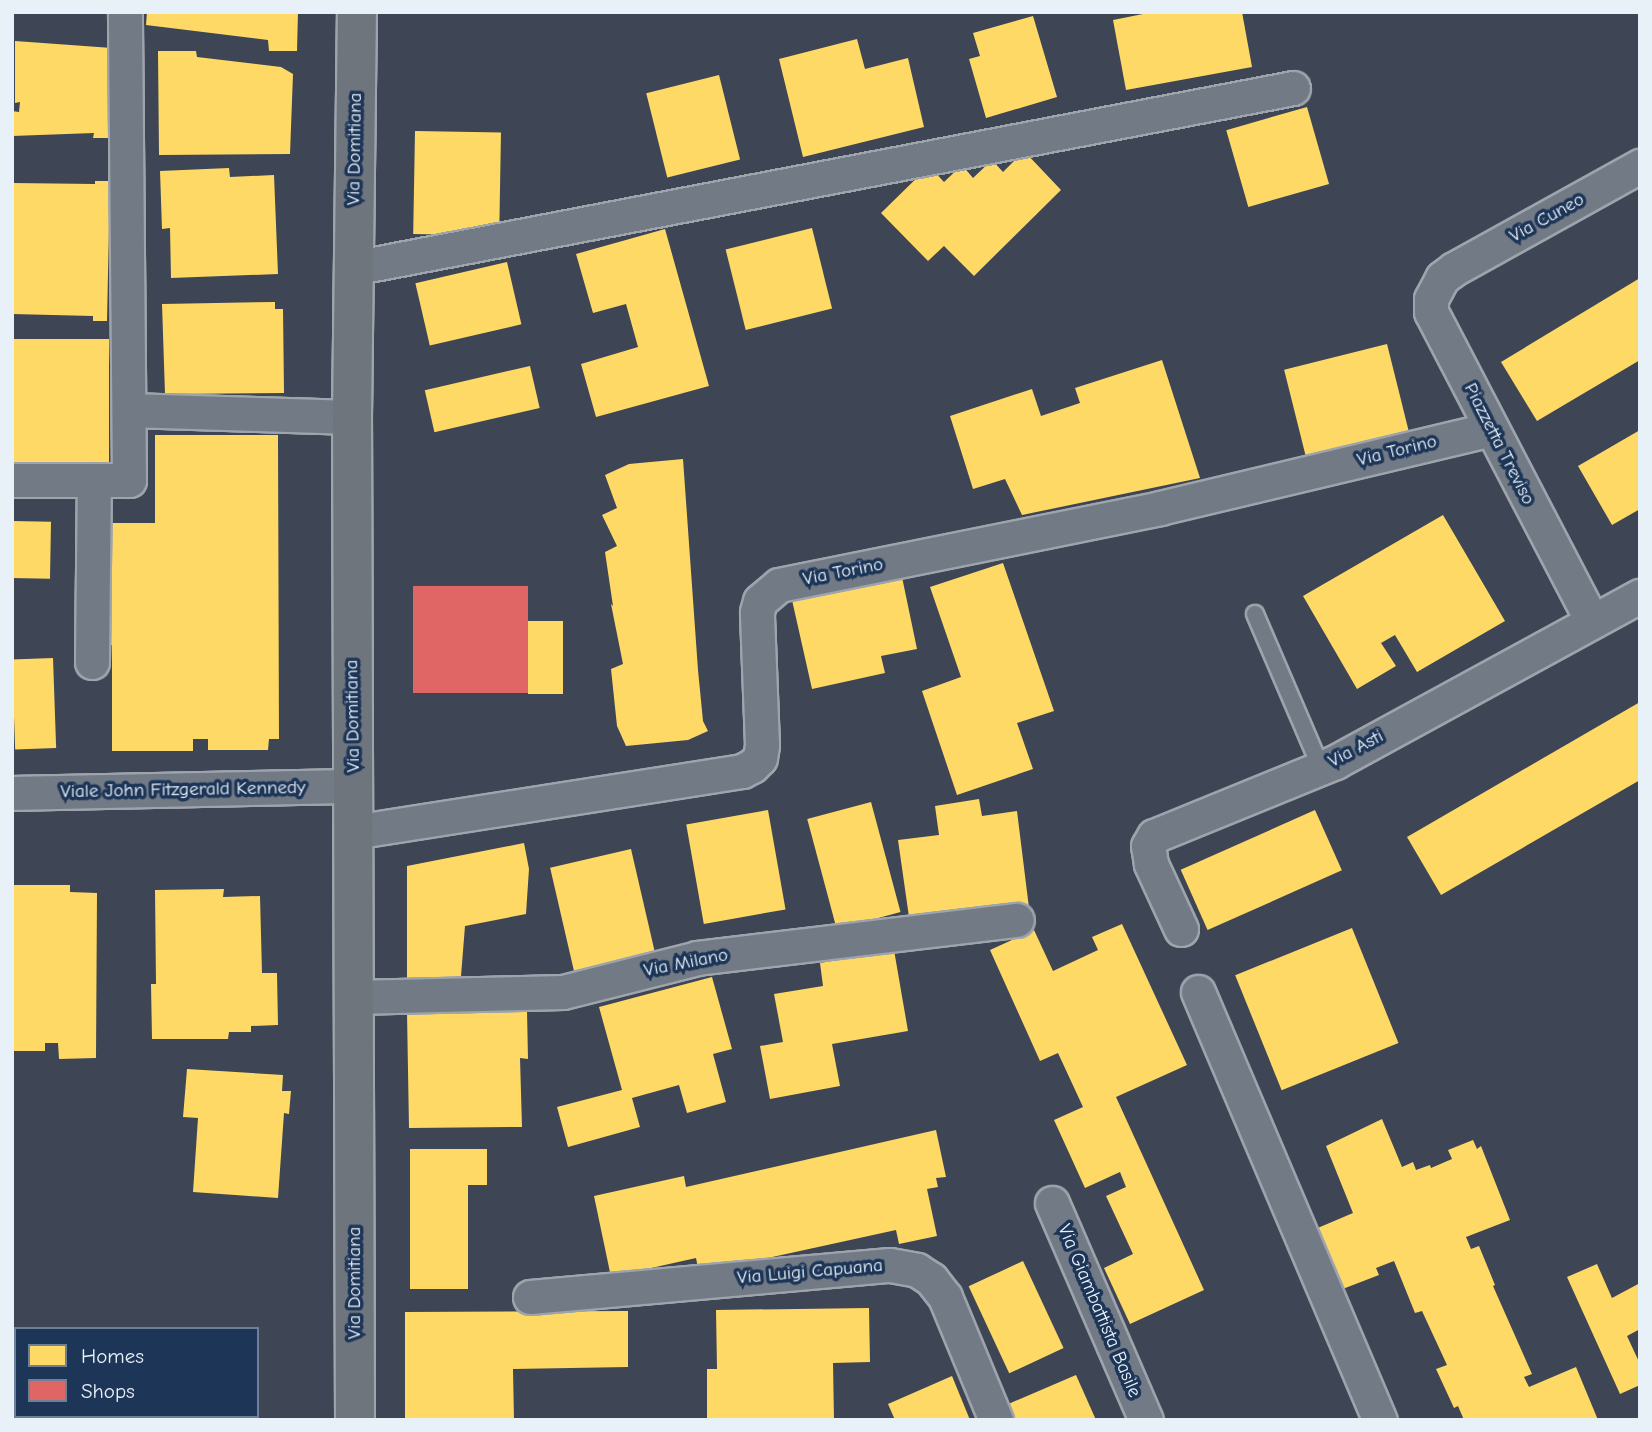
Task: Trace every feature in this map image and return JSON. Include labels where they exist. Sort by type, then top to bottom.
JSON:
[{"type":"main road","name":"Via Domitiana","points":[[355,1420],[352,417],[357,12]]},
{"type":"street","points":[[12,480],[129,480],[125,12]]},
{"type":"street","points":[[353,268],[1293,88]]},
{"type":"street","name":"Via Cuneo","points":[[1454,269],[1640,166]]},
{"type":"street","name":"Piazzetta Treviso","points":[[1454,269],[1434,290],[1431,312],[1592,621]]},
{"type":"street","points":[[129,410],[352,417]]},
{"type":"street","name":"Via Torino","points":[[353,832],[752,766],[760,758],[762,745],[757,612],[760,601],[779,585],[1160,508],[1491,429]]},
{"type":"street","points":[[92,662],[94,480]]},
{"type":"street","name":"Via Asti","points":[[1181,929],[1151,864],[1148,846],[1154,836],[1321,768],[1640,596]]},
{"type":"street","name":"Viale John Fitzgerald Kennedy","points":[[12,793],[354,786]]},
{"type":"street","name":"Via Milano","points":[[354,998],[563,992],[697,958],[1017,920]]},
{"type":"street","points":[[1198,992],[1380,1420]]},
{"type":"street","name":"Via Giambattista Basile","points":[[1052,1203],[1146,1420]]},
{"type":"street","name":"Via Luigi Capuana","points":[[530,1297],[891,1265],[917,1270],[931,1279],[945,1297],[996,1420]]},
{"type":"lane","points":[[1255,614],[1321,768]]},
{"type":"building: Homes","points":[[147,12],[298,12],[297,51],[269,51],[268,40],[146,25]]},
{"type":"building: Homes","points":[[1153,12],[1242,12],[1252,67],[1126,90],[1113,20]]},
{"type":"building: Homes","points":[[1033,16],[1057,97],[986,118],[969,59],[980,56],[973,33]]},
{"type":"building: Homes","points":[[857,39],[865,69],[908,58],[924,127],[803,157],[779,59]]},
{"type":"building: Homes","points":[[15,41],[112,48],[111,138],[93,138],[94,133],[12,136],[12,111],[19,112],[20,102],[15,103]]},
{"type":"building: Homes","points":[[158,51],[196,51],[197,57],[281,67],[293,74],[290,154],[159,155]]},
{"type":"building: Homes","points":[[719,75],[740,159],[667,178],[646,93]]},
{"type":"building: Homes","points":[[1307,107],[1329,184],[1248,207],[1226,130]]},
{"type":"building: Homes","points":[[415,131],[501,133],[499,235],[413,234]]},
{"type":"building: Homes","points":[[1024,151],[1061,190],[974,276],[944,246],[928,261],[881,213],[929,166],[944,182],[962,165],[973,178],[992,160],[1003,172]]},
{"type":"building: Homes","points":[[229,168],[230,177],[274,175],[278,274],[171,278],[170,228],[162,229],[160,171]]},
{"type":"building: Homes","points":[[95,181],[110,181],[107,321],[93,321],[93,316],[12,314],[12,183],[95,184]]},
{"type":"building: Homes","points":[[812,228],[832,309],[746,330],[726,250]]},
{"type":"building: Homes","points":[[665,229],[709,386],[596,417],[581,364],[638,347],[626,304],[593,313],[576,254]]},
{"type":"building: Homes","points":[[507,262],[521,324],[430,346],[415,283]]},
{"type":"building: Homes","points":[[1640,278],[1640,360],[1537,421],[1501,362]]},
{"type":"building: Homes","points":[[275,302],[275,309],[283,309],[284,393],[165,394],[162,304]]},
{"type":"building: Homes","points":[[12,339],[109,339],[109,463],[12,463]]},
{"type":"building: Homes","points":[[1387,344],[1411,439],[1308,465],[1284,370]]},
{"type":"building: Homes","points":[[1162,360],[1200,478],[1022,515],[1005,479],[973,489],[950,416],[1032,389],[1041,416],[1080,403],[1075,388]]},
{"type":"building: Homes","points":[[530,366],[540,408],[434,432],[425,390]]},
{"type":"building: Homes","points":[[1640,430],[1640,509],[1612,525],[1578,466]]},
{"type":"building: Homes","points":[[155,435],[278,435],[279,739],[269,739],[268,750],[208,750],[208,739],[193,739],[193,751],[112,751],[112,645],[104,646],[105,523],[155,523]]},
{"type":"building: Homes","points":[[683,459],[698,670],[703,721],[708,731],[688,740],[626,746],[617,726],[611,669],[623,664],[611,604],[613,606],[605,552],[617,546],[602,515],[617,508],[605,475],[629,464]]},
{"type":"building: Homes","points":[[1443,515],[1505,621],[1417,672],[1395,635],[1381,643],[1396,666],[1357,689],[1303,596]]},
{"type":"building: Homes","points":[[12,521],[51,522],[50,579],[12,578]]},
{"type":"building: Homes","points":[[1003,563],[1054,711],[1017,723],[1033,769],[957,795],[922,691],[961,677],[930,587]]},
{"type":"building: Homes","points":[[902,577],[917,649],[881,656],[885,673],[812,689],[792,600]]},
{"type":"building: Homes","points":[[528,621],[563,621],[563,694],[528,694]]},
{"type":"building: Homes","points":[[53,658],[56,748],[15,749],[12,659]]},
{"type":"building: Homes","points":[[1640,702],[1640,780],[1441,895],[1407,837]]},
{"type":"building: Homes","points":[[979,799],[982,816],[1017,811],[1029,908],[909,917],[898,840],[939,835],[935,806]]},
{"type":"building: Homes","points":[[871,802],[901,912],[837,929],[807,819]]},
{"type":"building: Homes","points":[[768,810],[786,909],[704,924],[686,824]]},
{"type":"building: Homes","points":[[1315,810],[1342,870],[1208,930],[1181,870]]},
{"type":"building: Homes","points":[[524,843],[529,869],[526,914],[465,926],[461,976],[407,984],[407,866]]},
{"type":"building: Homes","points":[[631,849],[655,952],[574,971],[550,868]]},
{"type":"building: Homes","points":[[12,885],[70,885],[70,892],[97,893],[96,1058],[59,1059],[58,1043],[45,1043],[45,1051],[12,1051]]},
{"type":"building: Homes","points":[[224,889],[223,897],[260,896],[262,973],[277,973],[278,1025],[251,1026],[251,1032],[229,1032],[228,1039],[152,1039],[151,984],[156,984],[155,890]]},
{"type":"building: Homes","points":[[1122,924],[1187,1065],[1116,1097],[1204,1290],[1130,1324],[1104,1268],[1133,1254],[1106,1196],[1126,1187],[1120,1172],[1085,1188],[1054,1120],[1083,1107],[1058,1053],[1040,1061],[990,950],[1034,930],[1053,971],[1098,950],[1092,937]]},
{"type":"building: Homes","points":[[1352,928],[1398,1043],[1282,1090],[1235,975]]},
{"type":"building: Homes","points":[[894,950],[908,1031],[832,1044],[840,1086],[770,1099],[760,1046],[783,1042],[774,994],[823,986],[820,963]]},
{"type":"building: Homes","points":[[712,977],[732,1049],[713,1054],[726,1102],[687,1113],[679,1085],[632,1098],[640,1127],[568,1147],[557,1107],[622,1090],[599,1007]]},
{"type":"building: Homes","points":[[527,1010],[528,1059],[520,1058],[522,1127],[409,1128],[407,1012]]},
{"type":"building: Homes","points":[[187,1069],[283,1075],[282,1091],[291,1091],[289,1114],[284,1113],[278,1198],[193,1192],[198,1118],[183,1117]]},
{"type":"building: Homes","points":[[1382,1119],[1402,1167],[1413,1162],[1416,1170],[1430,1165],[1431,1168],[1452,1159],[1448,1150],[1473,1140],[1477,1149],[1481,1146],[1510,1220],[1466,1237],[1471,1249],[1479,1246],[1495,1285],[1493,1286],[1532,1374],[1524,1377],[1529,1387],[1576,1367],[1598,1420],[1464,1420],[1458,1406],[1454,1408],[1436,1369],[1447,1365],[1422,1311],[1415,1313],[1394,1261],[1376,1268],[1379,1275],[1340,1290],[1313,1230],[1353,1213],[1326,1146]]},
{"type":"building: Homes","points":[[936,1130],[946,1177],[936,1178],[938,1187],[927,1189],[937,1236],[899,1244],[896,1230],[699,1273],[696,1258],[611,1277],[594,1196],[684,1176],[686,1187]]},
{"type":"building: Homes","points":[[410,1149],[487,1149],[487,1185],[468,1185],[468,1289],[410,1289]]},
{"type":"building: Homes","points":[[1023,1261],[1064,1348],[1009,1373],[969,1286]]},
{"type":"building: Homes","points":[[1597,1264],[1612,1298],[1640,1283],[1640,1329],[1627,1336],[1640,1364],[1640,1385],[1620,1394],[1567,1277]]},
{"type":"building: Homes","points":[[869,1308],[870,1362],[833,1363],[834,1420],[707,1420],[707,1369],[717,1369],[716,1310]]},
{"type":"building: Homes","points":[[628,1311],[628,1367],[513,1369],[514,1420],[405,1420],[405,1312]]},
{"type":"building: Homes","points":[[1076,1375],[1096,1420],[1012,1420],[1006,1405]]},
{"type":"building: Homes","points":[[952,1376],[970,1420],[895,1420],[888,1404]]},
{"type":"building: Shops","points":[[413,586],[528,586],[528,693],[413,693]]}]
